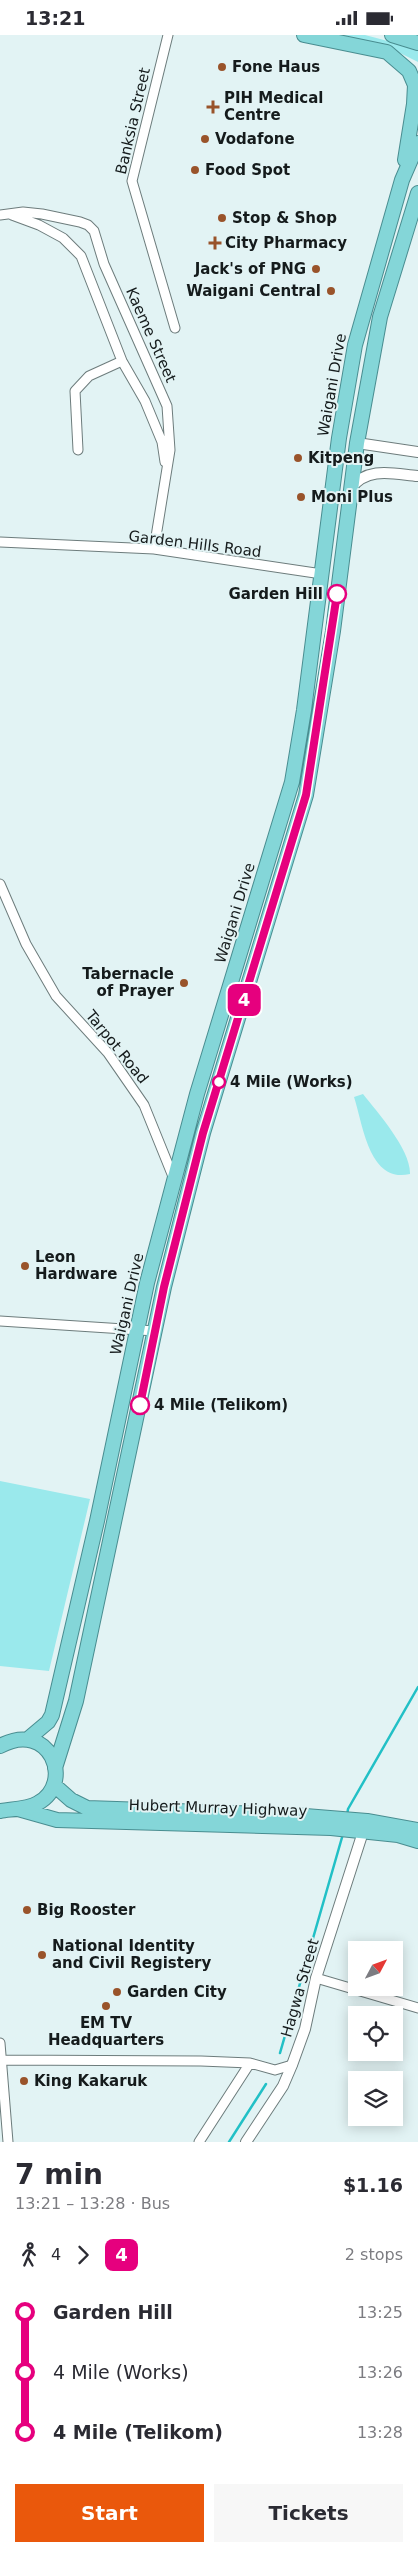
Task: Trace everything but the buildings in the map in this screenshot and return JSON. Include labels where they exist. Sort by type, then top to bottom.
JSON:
[{"type":"highway","points":[[304,35],[387,52],[409,71],[417,86],[402,180]]},
{"type":"highway","points":[[392,35],[418,43]]},
{"type":"highway","name":"Waigani Drive","points":[[29,1738],[48,1722],[56,1700],[98,1521],[136,1329],[174,1181],[197,1094],[292,782],[304,710],[328,518],[354,345],[402,180],[418,143]]},
{"type":"highway","points":[[0,1811],[37,1804],[51,1793],[54,1785],[55,1768],[76,1701],[155,1331],[203,1133],[306,795],[332,631],[357,443],[380,317],[418,193]]},
{"type":"highway","points":[[328,518],[334,510],[344,445],[357,443]]},
{"type":"highway","points":[[304,710],[309,712],[314,710],[324,644],[332,631]]},
{"type":"highway","points":[[285,807],[293,796],[306,730],[311,729],[316,733]]},
{"type":"highway","points":[[183,1148],[194,1147],[218,1066],[227,1057]]},
{"type":"highway","points":[[0,1746],[20,1738],[29,1738],[44,1747],[51,1755],[55,1768]]},
{"type":"highway","name":"Hubert Murray Highway","points":[[54,1785],[71,1800],[87,1808],[294,1815],[332,1824]]},
{"type":"highway","name":"Hubert Murray Highway","points":[[18,1809],[57,1820],[332,1824],[418,1830]]},
{"type":"highway","name":"Hubert Murray Highway","points":[[357,1827],[418,1841]]},
{"type":"street","name":"Banksia Street","points":[[168,35],[132,181],[175,329]]},
{"type":"street","points":[[10,214],[40,225],[63,237],[81,256],[122,361],[145,401],[162,442],[166,467]]},
{"type":"street","name":"Kaeme Street","points":[[0,215],[42,214],[88,225],[94,231],[104,264],[167,405],[170,450],[154,549]]},
{"type":"street","points":[[78,450],[75,391],[89,376],[122,361]]},
{"type":"street","points":[[357,443],[418,451]]},
{"type":"street","points":[[351,487],[363,476],[372,473],[418,476]]},
{"type":"street","name":"Garden Hills Road","points":[[3,543],[154,549],[322,574]]},
{"type":"street","name":"Tarpot Road","points":[[0,885],[26,944],[56,996],[108,1053],[144,1105],[174,1181]]},
{"type":"street","points":[[0,1321],[155,1331]]},
{"type":"street","name":"Hagwa Street","points":[[246,2142],[283,2086],[305,2029],[316,1979],[357,1827]]},
{"type":"street","points":[[316,1979],[418,2008]]},
{"type":"street","points":[[0,2043],[8,2142]]},
{"type":"street","points":[[1,2061],[250,2063],[275,2070],[292,2065]]},
{"type":"street","points":[[199,2142],[250,2063]]},
{"type":"shaded area","points":[[330,35],[365,35],[418,49],[418,62],[394,50]]},
{"type":"shaded area","points":[[363,1094],[400,1143],[409,1164],[410,1174],[396,1175],[385,1170],[377,1161],[365,1136],[354,1097]]},
{"type":"shaded area","points":[[0,1481],[90,1499],[49,1671],[0,1666]]},
{"type":"waterway","points":[[347,1816],[348,1809],[418,1687]]},
{"type":"waterway","points":[[280,2053],[343,1834]]},
{"type":"waterway","points":[[229,2142],[266,2084]]},
{"type":"bus line","name":"4","points":[[140,1405],[164,1287],[203,1133],[258,958],[306,795],[337,594]]},
{"type":"place","name":"Fone Haus","points":[[222,67]]},
{"type":"place","name":"PIH Medical Centre","points":[[213,107]]},
{"type":"place","name":"Vodafone","points":[[205,139]]},
{"type":"place","name":"Food Spot","points":[[195,170]]},
{"type":"place","name":"Stop & Shop","points":[[222,218]]},
{"type":"place","name":"City Pharmacy","points":[[215,243]]},
{"type":"place","name":"Jack's of PNG","points":[[316,269]]},
{"type":"place","name":"Waigani Central","points":[[331,291]]},
{"type":"place","name":"Kitpeng","points":[[298,458]]},
{"type":"place","name":"Moni Plus","points":[[301,497]]},
{"type":"place","name":"Garden Hill","points":[[337,594]]},
{"type":"place","name":"Tabernacle of Prayer","points":[[184,983]]},
{"type":"place","name":"4 Mile (Works)","points":[[219,1082]]},
{"type":"place","name":"Leon Hardware","points":[[25,1266]]},
{"type":"place","name":"4 Mile (Telikom)","points":[[140,1405]]},
{"type":"place","name":"Big Rooster","points":[[27,1910]]},
{"type":"place","name":"National Identity and Civil Registery","points":[[42,1955]]},
{"type":"place","name":"Garden City","points":[[117,1992]]},
{"type":"place","name":"EM TV Headquarters","points":[[106,2006]]},
{"type":"place","name":"King Kakaruk","points":[[24,2081]]}]
